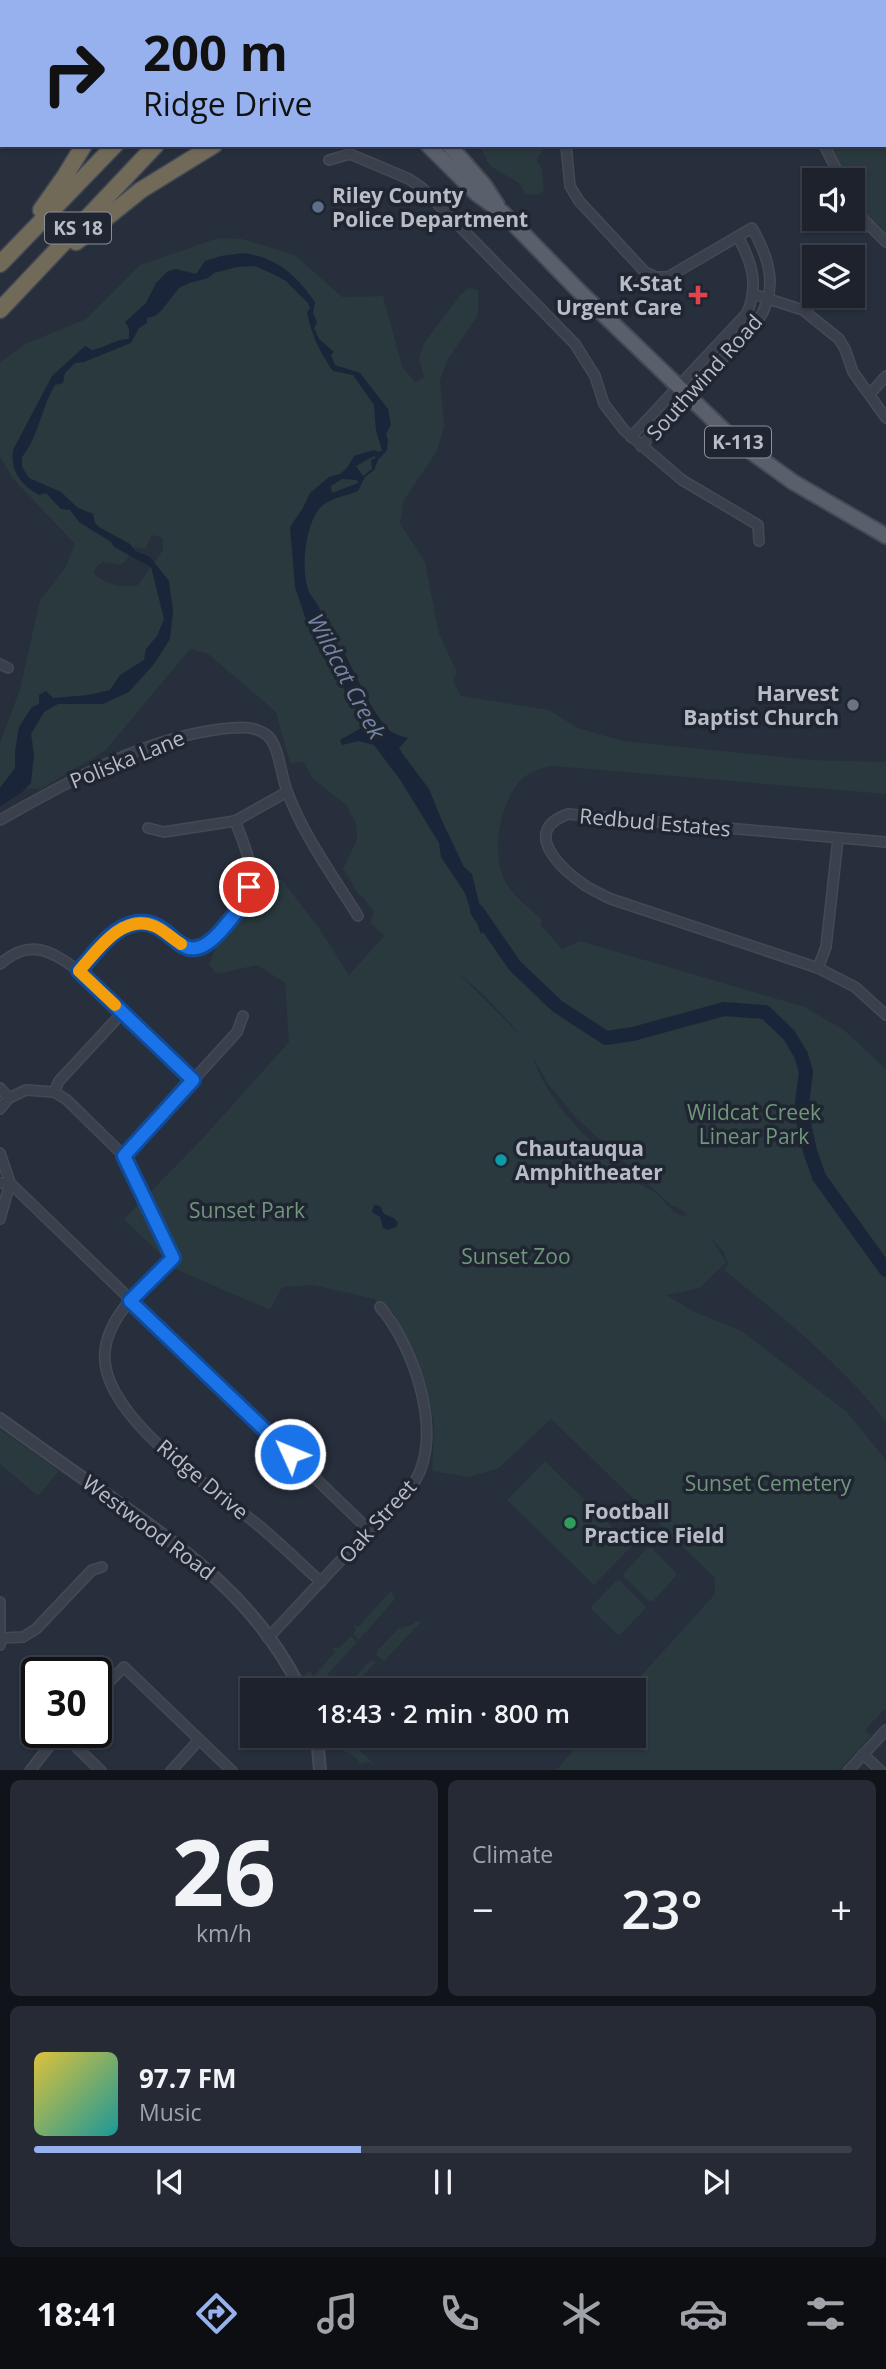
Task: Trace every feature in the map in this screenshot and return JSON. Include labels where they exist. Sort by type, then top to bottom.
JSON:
[{"type":"highway","points":[[1,263],[65,176],[83,147]]},
{"type":"highway","name":"KS 18","points":[[1,263],[113,147]]},
{"type":"highway","name":"KS 18","points":[[0,310],[154,147]]},
{"type":"highway","points":[[30,278],[141,190],[211,147]]},
{"type":"main road","name":"K-113","points":[[430,147],[477,194],[502,212],[732,438],[793,482],[886,536]]},
{"type":"main road","name":"K-113","points":[[451,147],[484,185],[502,212]]},
{"type":"street","points":[[566,147],[570,186],[579,201],[645,272],[656,277],[668,276],[738,237]]},
{"type":"street","points":[[825,147],[836,168]]},
{"type":"street","points":[[329,160],[350,154],[409,178],[422,188],[575,344],[594,376],[604,404],[613,419],[682,480],[758,525],[759,541]]},
{"type":"street","points":[[865,221],[886,242]]},
{"type":"street","name":"Southwind Road","points":[[631,437],[683,392],[750,331],[762,314],[769,298],[770,269],[765,251],[752,228],[738,237],[751,263],[753,294],[747,313],[683,392],[641,446]]},
{"type":"street","points":[[753,294],[808,313],[839,339],[853,372],[886,418]]},
{"type":"street","points":[[870,394],[886,376]]},
{"type":"street","name":"Poliska Lane","points":[[0,820],[78,776],[159,742],[188,734],[240,727],[265,733],[272,741],[287,792],[310,838],[358,916]]},
{"type":"street","points":[[148,828],[164,832],[235,821],[287,792]]},
{"type":"street","name":"Redbud Estates","points":[[886,842],[568,814],[556,818],[547,829],[545,840],[550,852],[566,870],[586,886],[611,899],[818,968],[855,987],[886,1015]]},
{"type":"street","points":[[79,971],[111,936],[127,925],[151,924],[184,947],[194,949],[208,945],[239,911],[249,887],[252,869],[235,821]]},
{"type":"street","points":[[818,968],[826,947],[838,839]]},
{"type":"street","points":[[0,964],[14,953],[29,948],[61,958],[79,971],[193,1080]]},
{"type":"street","points":[[878,1007],[886,999]]},
{"type":"street","points":[[0,1109],[9,1098],[26,1090],[54,1092],[59,1081],[122,1012]]},
{"type":"street","points":[[124,1156],[237,1032],[243,1016]]},
{"type":"street","points":[[0,1088],[9,1098]]},
{"type":"street","name":"Ridge Drive","points":[[54,1092],[67,1100],[124,1156],[173,1258],[130,1301],[117,1320],[105,1350],[111,1386],[172,1458],[260,1526],[321,1582]]},
{"type":"street","points":[[0,1153],[5,1183],[0,1219]]},
{"type":"street","points":[[5,1183],[370,1531]]},
{"type":"street","name":"Oak Street","points":[[268,1638],[415,1481],[423,1463],[428,1447],[427,1419],[419,1383],[395,1328],[380,1307]]},
{"type":"street","name":"Westwood Road","points":[[0,1419],[189,1554],[221,1581],[247,1608],[295,1678]]},
{"type":"street","points":[[0,1602],[0,1642],[23,1637],[36,1629],[92,1570],[102,1567]]},
{"type":"street","points":[[112,1679],[124,1667],[232,1770]]},
{"type":"street","points":[[848,1770],[886,1730]]},
{"type":"street","points":[[171,1770],[199,1741]]},
{"type":"street","points":[[30,1770],[48,1748]]},
{"type":"street","points":[[78,1748],[101,1770]]},
{"type":"street","points":[[318,1748],[320,1770]]},
{"type":"street","points":[[863,1754],[881,1770]]},
{"type":"green space","points":[[480,147],[546,147],[536,159],[542,169],[544,191],[537,195],[525,194],[519,183],[490,166]]},
{"type":"green space","points":[[832,147],[886,147],[886,234],[865,210],[865,168],[843,168]]},
{"type":"green space","points":[[218,238],[242,239],[295,255],[342,297],[383,296],[402,366],[415,382],[424,377],[419,357],[424,343],[461,294],[469,288],[478,290],[478,315],[448,359],[440,380],[444,426],[437,451],[404,500],[400,523],[425,562],[439,634],[457,672],[453,681],[461,696],[549,710],[578,728],[623,741],[811,760],[886,762],[886,794],[551,766],[533,772],[518,783],[501,820],[498,847],[502,874],[508,886],[542,920],[540,924],[562,949],[580,941],[805,1007],[844,1030],[886,1069],[886,1422],[830,1361],[724,1270],[728,1264],[723,1250],[710,1237],[726,1262],[700,1288],[667,1295],[693,1311],[742,1331],[847,1412],[886,1460],[886,1708],[865,1730],[871,1736],[839,1770],[556,1770],[576,1748],[646,1748],[646,1678],[639,1678],[715,1594],[715,1578],[551,1419],[499,1468],[469,1477],[432,1471],[434,1423],[427,1389],[414,1353],[393,1312],[374,1299],[313,1285],[285,1287],[281,1289],[270,1310],[175,1269],[124,1219],[201,1140],[289,1042],[285,983],[257,965],[217,974],[209,965],[215,949],[241,919],[265,876],[282,880],[319,928],[349,975],[384,936],[370,923],[374,912],[359,895],[343,869],[357,839],[356,823],[346,805],[312,778],[304,762],[290,763],[276,712],[208,654],[190,649],[105,751],[41,789],[0,787],[0,743],[20,689],[40,600],[65,568],[75,544],[13,479],[0,457],[0,362],[27,343],[86,319],[140,265]],"holes":[[[152,535],[163,538],[163,550],[138,585],[114,585],[94,573],[96,567],[103,562],[121,565],[134,547],[145,549]],[[457,972],[483,994],[519,1033],[518,1033]],[[533,1058],[549,1085],[576,1118],[671,1205],[682,1210],[687,1216],[674,1211],[656,1193],[640,1184],[593,1143],[551,1094]]]},
{"type":"green space","points":[[0,1429],[59,1471],[38,1496],[0,1464]]},
{"type":"green space","name":"Football Practice Field","points":[[545,1461],[632,1546],[594,1585],[507,1500]]},
{"type":"green space","points":[[647,1548],[652,1548],[676,1573],[653,1601],[649,1601],[624,1577],[624,1573]]},
{"type":"green space","points":[[616,1581],[620,1581],[645,1606],[621,1634],[617,1634],[592,1610],[592,1606]]},
{"type":"green space","points":[[391,1591],[395,1599],[359,1640],[353,1634],[356,1629],[352,1624],[358,1627]]},
{"type":"green space","points":[[416,1621],[421,1622],[384,1661],[377,1656],[377,1651],[399,1628],[412,1625]]},
{"type":"green space","points":[[351,1636],[357,1642],[324,1678],[305,1678],[309,1671],[314,1676],[335,1652],[332,1646],[338,1649]]},
{"type":"green space","points":[[371,1660],[376,1662],[361,1678],[354,1678]]},
{"type":"green space","points":[[339,1748],[357,1748],[377,1767],[368,1762],[361,1764],[354,1756]]},
{"type":"water","points":[[243,253],[255,255],[276,263],[293,276],[315,302],[313,313],[317,322],[314,328],[319,339],[334,352],[331,355],[335,365],[360,373],[388,409],[391,425],[386,434],[387,450],[374,470],[365,477],[358,491],[323,505],[312,522],[306,546],[306,583],[319,607],[327,636],[343,652],[375,712],[390,731],[408,738],[399,748],[429,789],[464,867],[472,874],[480,907],[491,924],[481,934],[465,893],[441,857],[439,843],[401,781],[374,745],[359,741],[342,745],[340,740],[363,727],[355,707],[319,650],[318,642],[308,626],[295,587],[290,527],[310,493],[329,477],[340,474],[354,456],[382,450],[376,431],[374,405],[353,375],[333,371],[328,364],[311,328],[308,303],[286,281],[255,266],[214,273],[208,278],[179,288],[161,311],[147,318],[147,323],[139,328],[131,343],[75,363],[65,373],[63,383],[55,385],[50,394],[28,449],[22,457],[22,467],[29,478],[61,492],[78,508],[93,514],[99,527],[130,544],[135,551],[150,557],[169,581],[173,611],[170,639],[154,664],[129,692],[103,704],[58,704],[44,712],[31,734],[34,754],[31,783],[0,806],[0,788],[15,768],[19,727],[32,707],[39,704],[39,695],[46,691],[53,698],[110,690],[120,675],[144,660],[146,649],[157,636],[164,619],[151,567],[114,547],[111,542],[79,522],[70,510],[61,509],[46,493],[39,495],[27,487],[15,471],[13,450],[52,376],[85,346],[92,350],[129,339],[129,328],[125,322],[146,303],[156,283],[168,271],[176,269],[196,274],[205,261]],"holes":[[[374,456],[376,458],[371,460],[372,469],[363,476],[356,466]],[[342,479],[357,480],[358,483],[332,493],[331,486]]]},
{"type":"water","points":[[374,1205],[380,1206],[384,1214],[394,1218],[398,1223],[396,1227],[388,1230],[383,1228],[380,1217],[372,1212]]},
{"type":"waterway","name":"Wildcat Creek","points":[[477,911],[515,966],[557,1006],[606,1038],[633,1034],[724,1009],[765,1012],[789,1035],[801,1055],[806,1072],[801,1111],[819,1177],[886,1270]]},
{"type":"slow traffic","points":[[115,1005],[79,971],[111,936],[127,925],[151,924],[181,944]]},
{"type":"place","name":"Riley County Police Department","points":[[318,207]]},
{"type":"place","name":"K-Stat Urgent Care","points":[[698,295]]},
{"type":"place","name":"Harvest Baptist Church","points":[[853,705]]},
{"type":"place","name":"Chautauqua Amphitheater","points":[[501,1160]]},
{"type":"place","name":"Football Practice Field","points":[[570,1523]]},
{"type":"route","points":[[249,887],[239,911],[208,945],[194,949],[184,947],[151,924],[127,925],[111,936],[79,971],[193,1080],[124,1156],[173,1258],[130,1301],[290,1454]]},
{"type":"park label","name":"Wildcat Creek Linear Park","points":[[754,1124]]},
{"type":"park label","name":"Sunset Park","points":[[247,1210]]},
{"type":"park label","name":"Sunset Zoo","points":[[516,1256]]},
{"type":"park label","name":"Sunset Cemetery","points":[[768,1483]]}]
